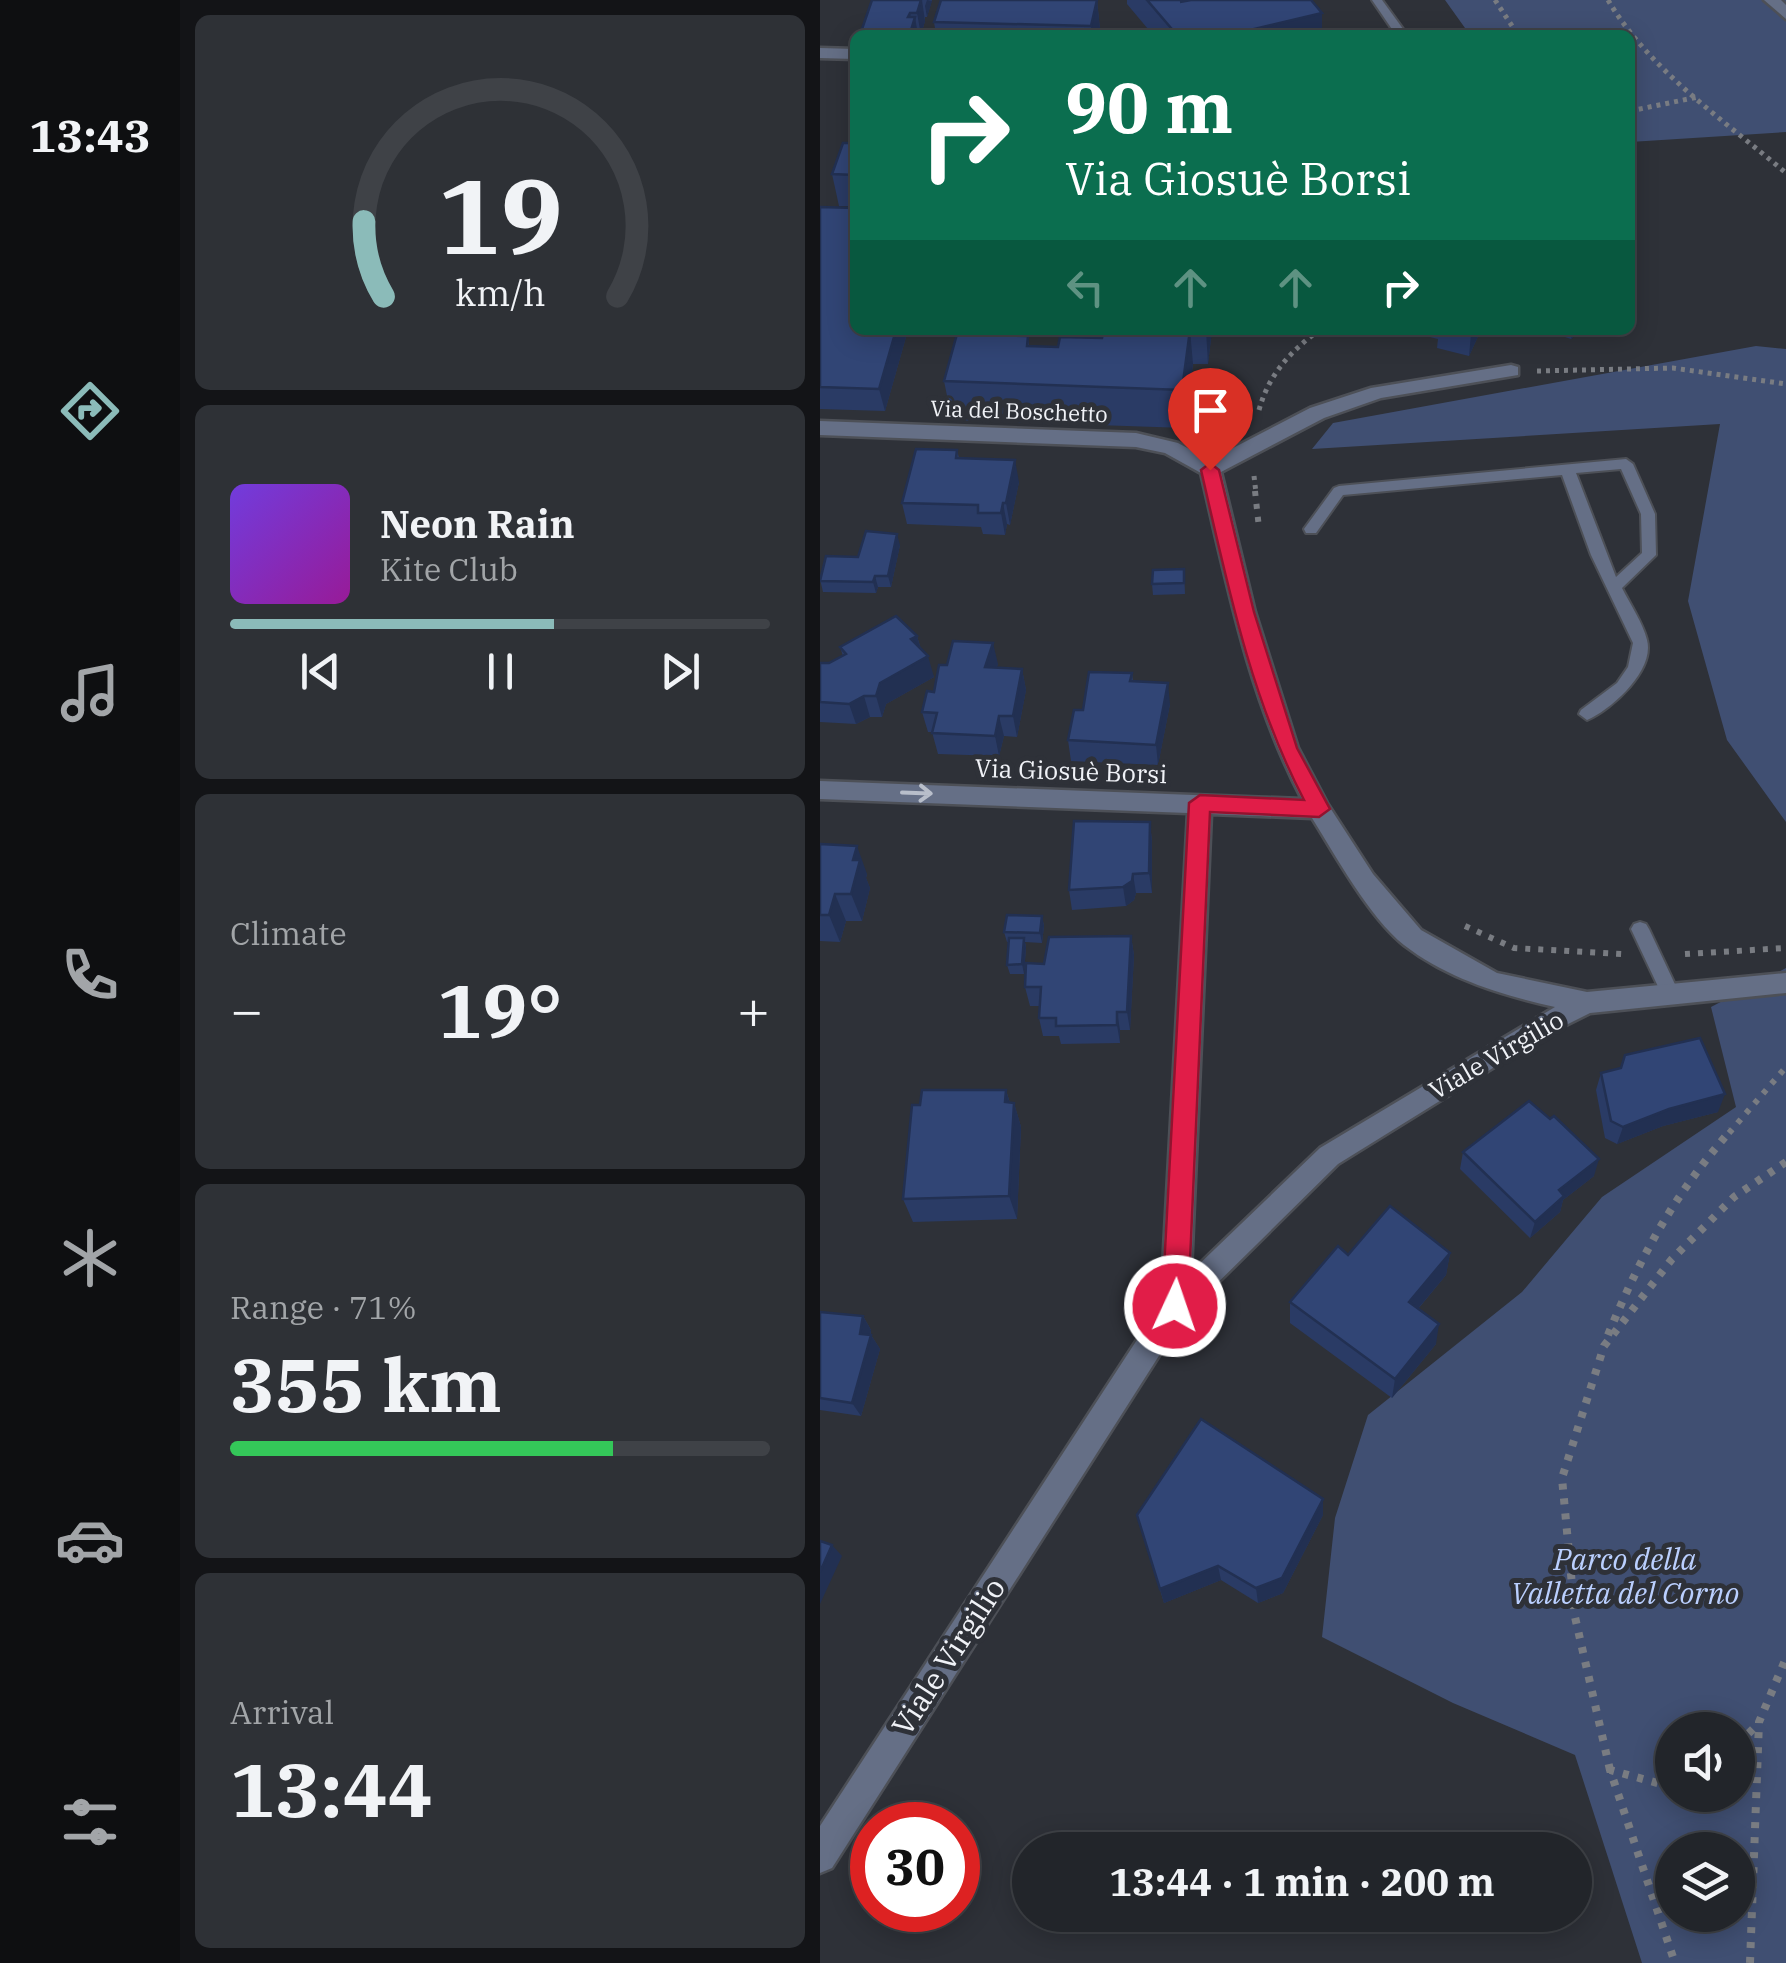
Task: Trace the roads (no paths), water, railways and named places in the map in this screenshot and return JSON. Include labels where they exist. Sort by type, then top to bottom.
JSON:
[{"type":"street","points":[[1772,0],[1786,14]]},
{"type":"street","points":[[820,53],[850,54]]},
{"type":"street","points":[[1210,470],[1317,413],[1378,392],[1511,372]]},
{"type":"street","name":"Via del Boschetto","points":[[820,428],[1136,440],[1172,448],[1210,470]]},
{"type":"street","name":"Viale Virgilio","points":[[1210,470],[1244,612],[1282,731],[1319,809],[1364,881],[1412,937],[1492,982],[1587,1003]]},
{"type":"street","name":"Via Giosuè Borsi","points":[[820,790],[1319,809]]},
{"type":"street","name":"Viale Virgilio","points":[[1175,1306],[1200,803]]},
{"type":"street","points":[[1587,1003],[1786,983]]},
{"type":"street","name":"Viale Virgilio","points":[[820,1856],[1175,1306],[1329,1156],[1538,1027],[1587,1003]]},
{"type":"lane","points":[[1377,0],[1398,30]]},
{"type":"lane","points":[[1311,529],[1339,491],[1626,464],[1648,514],[1648,556],[1616,586]]},
{"type":"lane","points":[[1567,469],[1598,555],[1641,644],[1635,668],[1622,687],[1587,714]]},
{"type":"lane","points":[[1640,929],[1656,956],[1671,995]]},
{"type":"park label","name":"Parco della Valletta del Corno","points":[[1625,1577]]}]
